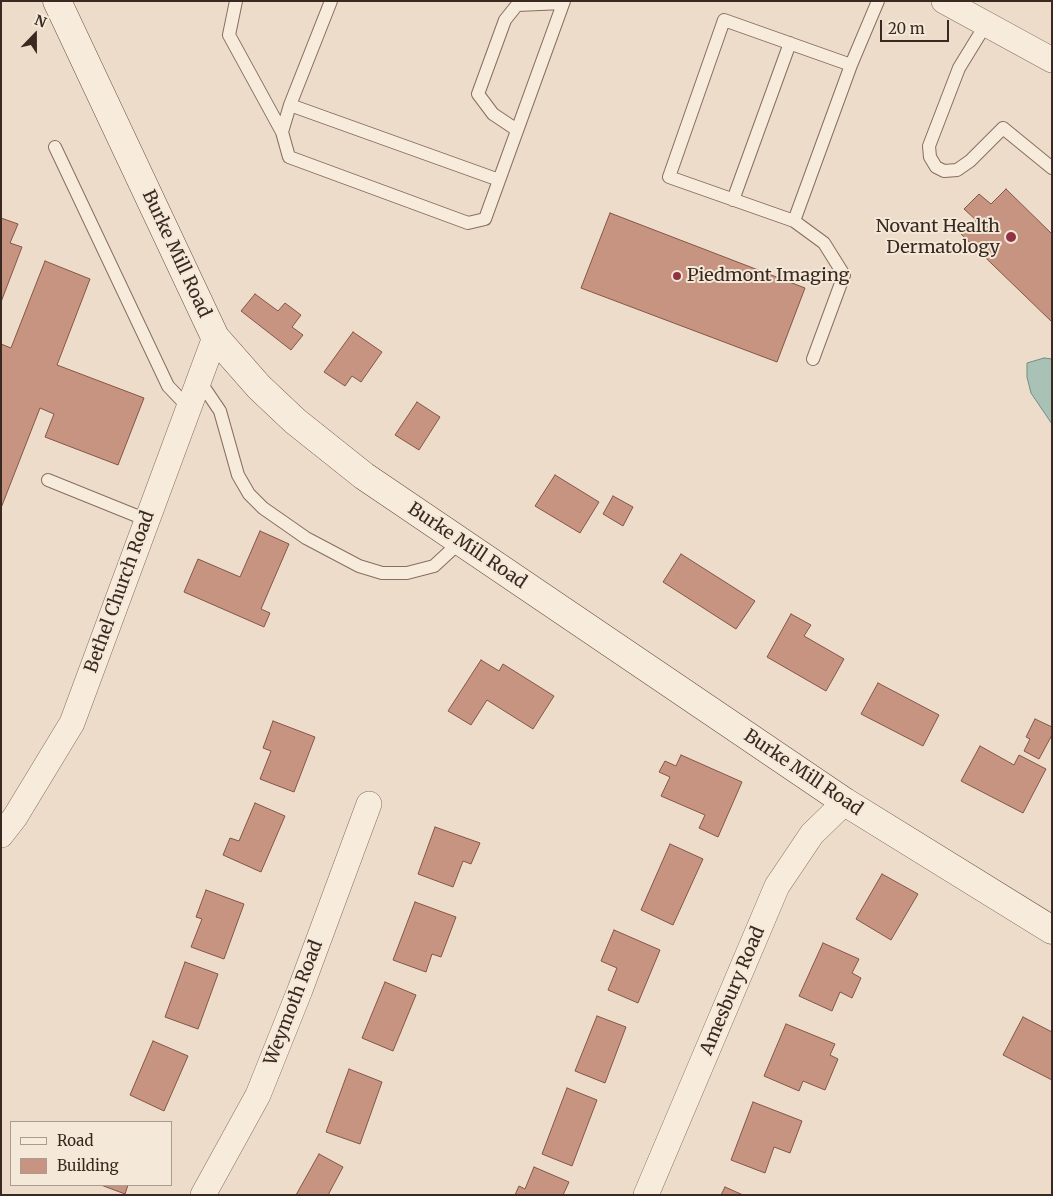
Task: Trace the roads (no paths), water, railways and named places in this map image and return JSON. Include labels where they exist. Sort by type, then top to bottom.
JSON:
[{"type":"street","name":"Burke Mill Road","points":[[57,1],[215,337],[259,387],[295,421],[364,476],[844,802],[1052,930]]},
{"type":"street","points":[[944,1],[1052,60]]},
{"type":"street","name":"Bethel Church Road","points":[[1,835],[15,818],[72,723],[215,337]]},
{"type":"street","name":"Amesbury Road","points":[[646,1195],[777,886],[812,834],[844,802]]},
{"type":"street","name":"Weymoth Road","points":[[203,1195],[258,1095],[300,990],[369,804]]},
{"type":"lane","points":[[236,1],[229,35],[282,132],[290,157],[468,222],[485,219],[499,180],[517,130],[563,2],[517,5],[505,20],[478,94],[493,114],[517,130]]},
{"type":"lane","points":[[282,132],[290,105],[331,1]]},
{"type":"lane","points":[[794,221],[851,65],[878,1]]},
{"type":"lane","points":[[813,359],[844,275],[824,243],[794,221],[670,177],[724,20],[851,65]]},
{"type":"lane","points":[[986,24],[959,68],[929,146],[930,157],[936,167],[944,171],[956,170],[970,161],[1002,128],[1052,168]]},
{"type":"lane","points":[[733,200],[790,43]]},
{"type":"lane","points":[[290,105],[499,180]]},
{"type":"lane","points":[[55,147],[168,386],[189,408]]},
{"type":"lane","points":[[199,380],[220,411],[238,475],[249,494],[264,508],[306,538],[359,566],[382,573],[406,573],[434,566],[461,541]]},
{"type":"lane","points":[[48,480],[147,520]]},
{"type":"place","name":"Novant Health Dermatology","points":[[1011,237]]},
{"type":"place","name":"Piedmont Imaging","points":[[677,276]]}]
